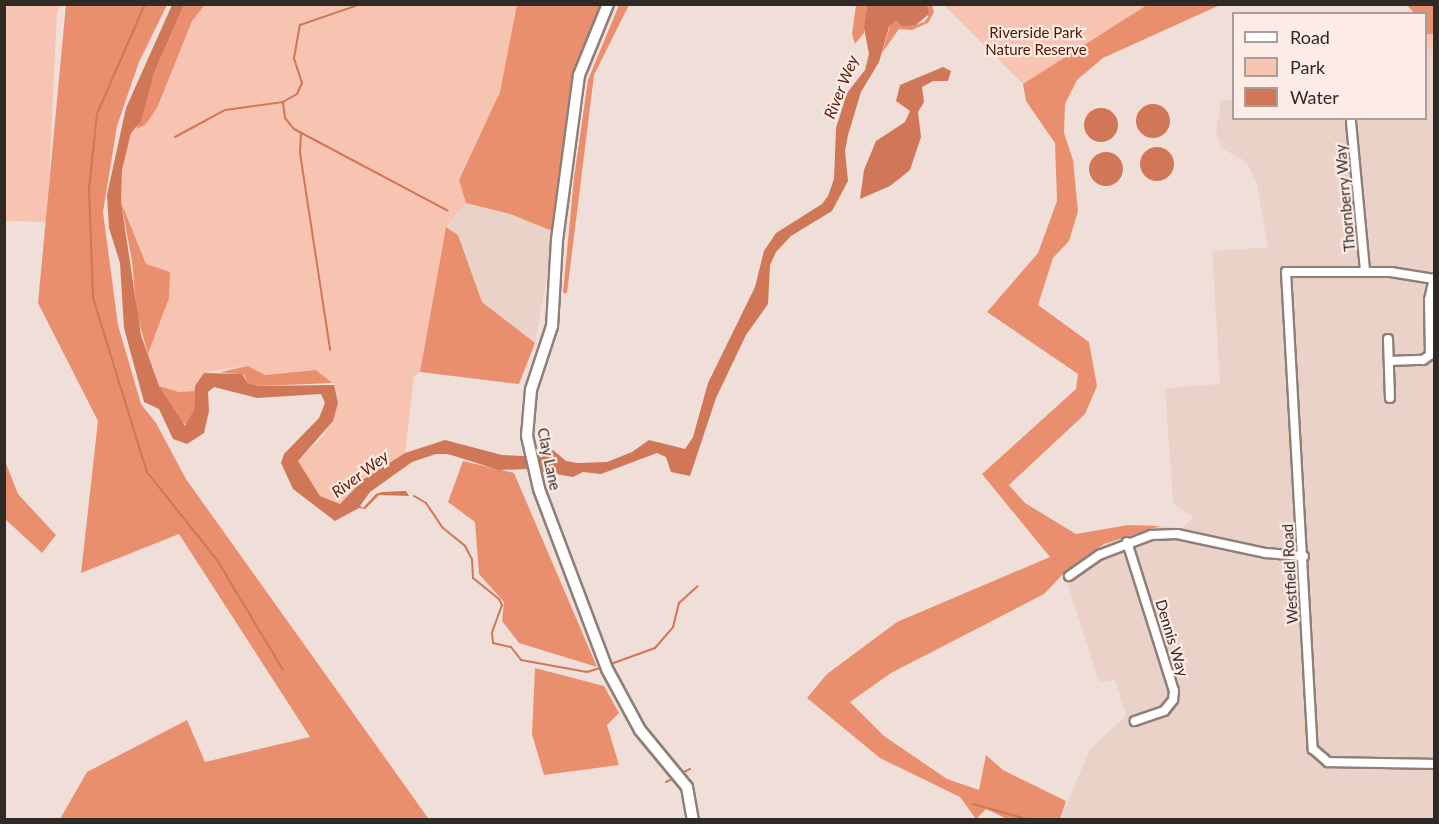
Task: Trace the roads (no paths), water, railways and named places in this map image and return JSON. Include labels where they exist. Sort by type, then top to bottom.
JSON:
[{"type":"street","name":"Clay Lane","points":[[608,4],[583,61],[575,99],[557,240],[552,326],[528,405],[530,453],[534,472],[606,665],[640,730],[687,787],[693,819]]},
{"type":"street","name":"Thornberry Way","points":[[1351,122],[1365,271]]},
{"type":"street","name":"Westfield Road","points":[[1365,271],[1286,272],[1304,556],[1313,749],[1328,762],[1434,764]]},
{"type":"street","points":[[1365,271],[1434,279],[1429,300],[1430,355],[1423,360],[1389,362]]},
{"type":"street","points":[[1388,339],[1390,398]]},
{"type":"street","points":[[1069,576],[1099,555],[1127,542],[1151,535],[1177,534],[1266,553],[1304,556]]},
{"type":"street","name":"Dennis Way","points":[[1127,542],[1174,691],[1173,699],[1164,711],[1135,721]]},
{"type":"water","points":[[172,5],[184,5],[154,73],[141,121],[131,133],[122,170],[121,202],[141,335],[159,386],[185,426],[194,410],[195,386],[204,373],[242,374],[248,383],[260,386],[334,385],[338,403],[333,421],[298,461],[320,496],[340,504],[364,479],[405,453],[445,440],[502,455],[542,457],[553,450],[566,461],[577,463],[607,462],[632,452],[649,440],[685,449],[693,437],[708,383],[755,287],[764,251],[776,233],[822,204],[828,196],[834,179],[836,128],[847,93],[865,70],[869,54],[864,28],[867,5],[927,5],[929,14],[916,25],[902,26],[896,20],[889,27],[879,62],[861,92],[848,135],[845,151],[848,181],[832,211],[791,236],[776,252],[770,265],[768,304],[746,335],[716,398],[690,476],[671,472],[666,457],[657,453],[601,474],[583,472],[573,477],[527,469],[499,470],[448,454],[436,454],[412,462],[370,492],[360,506],[363,508],[376,494],[382,492],[406,491],[409,496],[379,495],[365,509],[359,508],[335,521],[293,489],[281,463],[284,454],[319,418],[325,403],[321,394],[257,398],[214,387],[208,392],[209,411],[204,433],[187,444],[173,439],[159,409],[144,402],[124,328],[120,263],[109,228],[107,195],[126,108]]},
{"type":"water","points":[[943,67],[951,71],[948,81],[933,81],[922,87],[924,102],[918,112],[921,137],[910,170],[890,186],[860,199],[864,170],[876,141],[905,122],[910,111],[896,101],[900,85]]},
{"type":"water","points":[[1153,104],[1165,109],[1170,121],[1165,133],[1153,138],[1141,133],[1136,121],[1141,109]]},
{"type":"water","points":[[1101,108],[1113,113],[1118,125],[1113,137],[1101,142],[1089,137],[1084,125],[1089,113]]},
{"type":"water","points":[[1157,147],[1169,152],[1174,164],[1169,176],[1157,181],[1145,176],[1140,164],[1145,152]]},
{"type":"water","points":[[1106,152],[1118,157],[1123,169],[1118,181],[1106,186],[1094,181],[1089,169],[1094,157]]},
{"type":"waterway","points":[[145,4],[97,114],[89,189],[93,298],[147,472],[217,560],[283,670]]},
{"type":"waterway","points":[[175,137],[225,110],[283,102],[297,94],[302,83],[294,58],[300,25],[361,4]]},
{"type":"waterway","points":[[283,103],[285,118],[294,129],[448,211]]},
{"type":"waterway","points":[[301,133],[300,153],[330,350]]},
{"type":"waterway","points":[[414,496],[426,503],[443,528],[465,546],[472,559],[473,578],[499,599],[502,605],[492,633],[493,643],[511,647],[521,660],[587,672],[603,667]]},
{"type":"waterway","points":[[608,665],[655,648],[673,627],[679,603],[698,586]]},
{"type":"waterway","points":[[682,773],[690,769]]},
{"type":"waterway","points":[[666,782],[674,778]]},
{"type":"waterway","points":[[973,804],[1030,820]]},
{"type":"park label","name":"Riverside Park Nature Reserve","points":[[1036,40]]},
{"type":"water label","name":"River Wey","points":[[841,87]]},
{"type":"water label","name":"River Wey","points":[[360,474]]}]
